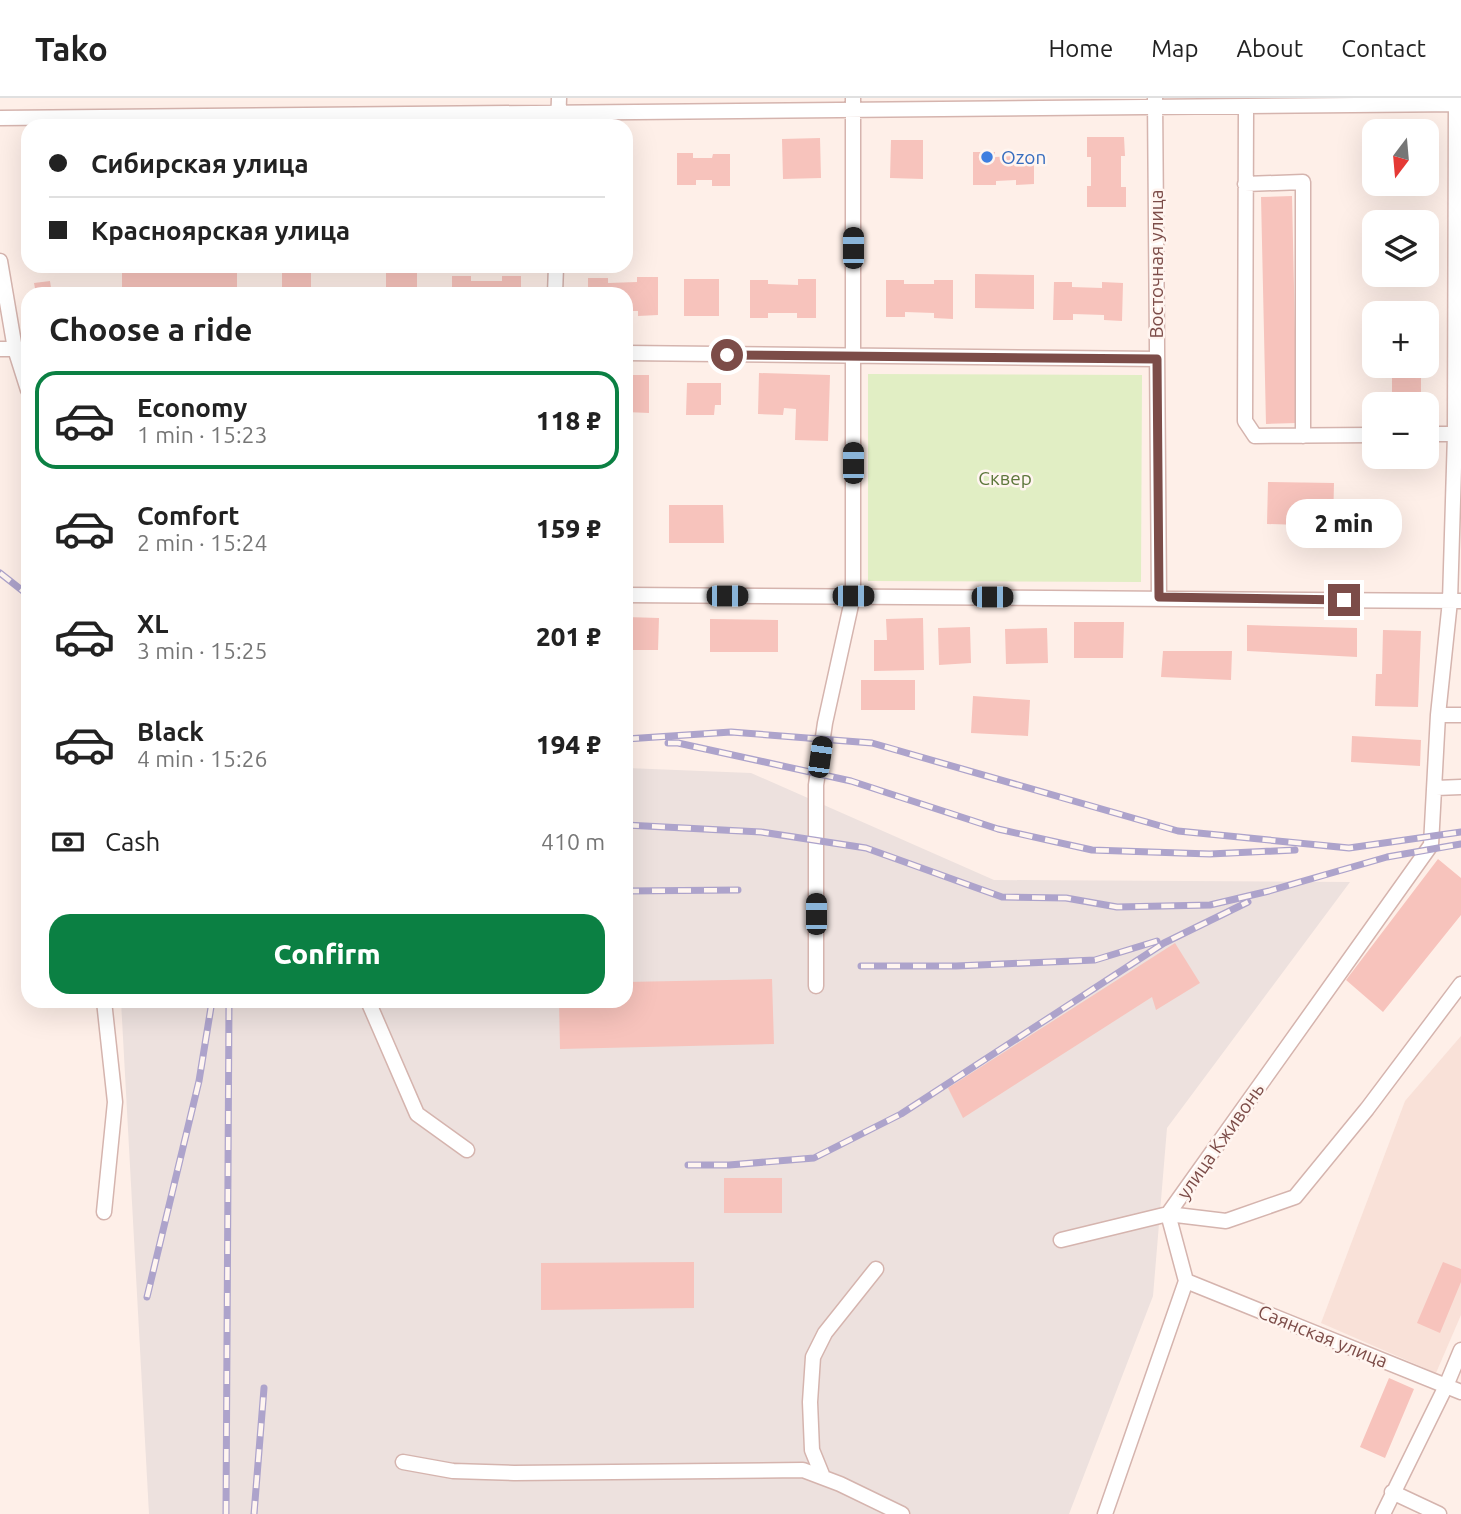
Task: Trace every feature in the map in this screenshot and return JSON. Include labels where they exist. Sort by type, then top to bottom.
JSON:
[{"type":"street","points":[[558,119],[559,98]]},
{"type":"street","points":[[578,119],[853,105],[1155,103],[1245,107],[1457,102],[1455,601],[1438,715],[1436,788],[1461,787]]},
{"type":"street","name":"Восточная улица","points":[[1155,103],[1159,597]]},
{"type":"street","points":[[816,986],[816,785],[825,723],[853,596],[853,105]]},
{"type":"street","points":[[1245,107],[1245,421],[1255,436],[1362,435]]},
{"type":"street","points":[[0,118],[279,119]]},
{"type":"street","points":[[1245,184],[1303,182],[1303,436]]},
{"type":"street","points":[[0,261],[14,349],[21,370]]},
{"type":"street","points":[[633,354],[1157,359]]},
{"type":"street","points":[[1439,434],[1455,434]]},
{"type":"street","points":[[633,595],[1455,601]]},
{"type":"street","points":[[1438,715],[1461,715]]},
{"type":"street","name":"улица Кживонь","points":[[1186,1281],[1168,1214],[1431,845],[1436,788]]},
{"type":"street","points":[[1061,1240],[1168,1214],[1226,1221],[1295,1198],[1367,1109],[1461,984]]},
{"type":"street","points":[[104,1212],[115,1102],[105,1008]]},
{"type":"street","points":[[371,1008],[417,1114],[467,1150]]},
{"type":"street","points":[[823,1477],[812,1450],[810,1402],[813,1357],[825,1333],[876,1269]]},
{"type":"street","points":[[1105,1514],[1186,1281]]},
{"type":"street","name":"Саянская улица","points":[[1186,1281],[1461,1392]]},
{"type":"street","points":[[1383,1514],[1447,1386],[1461,1350]]},
{"type":"street","points":[[403,1462],[453,1471],[514,1473],[803,1470],[902,1514]]},
{"type":"street","points":[[1392,1492],[1439,1514]]},
{"type":"shaded area","points":[[633,768],[751,773],[994,880],[1350,882],[1167,1128],[1153,1296],[1069,1514],[149,1514],[121,1008],[633,1008]]},
{"type":"shaded area","points":[[1461,1036],[1461,1315],[1436,1373],[1321,1323],[1405,1101]]},
{"type":"green space","name":"Сквер","points":[[868,374],[1142,375],[1141,582],[868,581]]},
{"type":"building","points":[[1087,137],[1124,137],[1125,156],[1121,156],[1121,187],[1126,187],[1126,207],[1087,207],[1087,186],[1091,186],[1091,157],[1087,157]]},
{"type":"building","points":[[820,138],[821,178],[783,179],[782,139]]},
{"type":"building","points":[[891,140],[923,140],[923,179],[890,178]]},
{"type":"building","points":[[973,152],[995,152],[995,157],[1034,152],[1034,184],[1016,185],[1016,180],[996,181],[996,185],[973,185]]},
{"type":"building","points":[[677,153],[693,153],[693,158],[730,154],[730,186],[712,186],[712,180],[696,180],[696,185],[677,185]]},
{"type":"building","points":[[1292,196],[1297,423],[1266,424],[1261,197]]},
{"type":"building","points":[[122,273],[237,273],[237,287],[122,287]]},
{"type":"building","points":[[282,273],[311,273],[311,287],[282,287]]},
{"type":"building","points":[[386,273],[417,273],[417,287],[386,287]]},
{"type":"building","points":[[975,274],[1034,275],[1034,309],[975,308]]},
{"type":"building","points":[[452,276],[471,276],[471,281],[502,281],[502,276],[521,276],[521,287],[452,287]]},
{"type":"building","points":[[637,277],[658,277],[658,315],[638,316],[638,311],[633,311],[633,287],[588,287],[588,278],[608,278],[608,283],[637,282]]},
{"type":"building","points":[[684,279],[719,279],[719,316],[684,316]]},
{"type":"building","points":[[798,279],[816,279],[816,318],[797,318],[797,313],[768,313],[768,318],[750,318],[750,280],[768,280],[768,284],[798,285]]},
{"type":"building","points":[[886,280],[904,280],[904,284],[934,284],[934,280],[953,280],[953,319],[934,318],[934,313],[905,312],[905,317],[886,317]]},
{"type":"building","points":[[50,281],[51,287],[35,287],[34,283]]},
{"type":"building","points":[[1054,282],[1072,282],[1072,287],[1102,288],[1102,282],[1123,283],[1122,321],[1104,320],[1104,315],[1073,314],[1073,320],[1053,320]]},
{"type":"building","points":[[759,373],[830,375],[828,441],[795,440],[796,409],[784,408],[783,415],[758,414]]},
{"type":"building","points":[[633,375],[649,375],[649,413],[633,412]]},
{"type":"building","points":[[1392,378],[1421,378],[1421,392],[1392,392]]},
{"type":"building","points":[[687,383],[721,383],[721,405],[715,405],[714,415],[686,415]]},
{"type":"building","points":[[1268,482],[1334,483],[1333,526],[1267,524]]},
{"type":"building","points":[[669,505],[723,505],[724,543],[669,543]]},
{"type":"building","points":[[633,617],[659,618],[658,650],[633,650]]},
{"type":"building","points":[[923,618],[924,670],[874,671],[874,640],[887,640],[886,619]]},
{"type":"building","points":[[710,619],[778,620],[778,652],[710,652]]},
{"type":"building","points":[[1074,622],[1124,622],[1123,658],[1074,658]]},
{"type":"building","points":[[1247,625],[1357,628],[1357,657],[1247,651]]},
{"type":"building","points":[[970,627],[971,663],[939,665],[938,628]]},
{"type":"building","points":[[1047,628],[1048,663],[1006,664],[1005,629]]},
{"type":"building","points":[[1383,630],[1421,631],[1418,707],[1375,706],[1376,674],[1382,674]]},
{"type":"building","points":[[1163,651],[1232,651],[1231,680],[1161,677]]},
{"type":"building","points":[[861,680],[915,680],[915,710],[861,710]]},
{"type":"building","points":[[973,696],[1030,700],[1028,736],[971,733]]},
{"type":"building","points":[[1352,736],[1421,740],[1420,766],[1351,762]]},
{"type":"building","points":[[1438,859],[1461,878],[1461,915],[1383,1012],[1346,980]]},
{"type":"building","points":[[1175,943],[1200,983],[1156,1010],[1152,997],[963,1118],[948,1088]]},
{"type":"building","points":[[772,979],[774,1044],[560,1049],[559,1008],[633,1008],[633,982]]},
{"type":"building","points":[[724,1178],[782,1178],[782,1213],[724,1213]]},
{"type":"building","points":[[694,1262],[694,1308],[541,1310],[541,1263]]},
{"type":"building","points":[[1443,1262],[1461,1269],[1461,1282],[1440,1333],[1417,1323]]},
{"type":"building","points":[[1389,1378],[1414,1389],[1385,1458],[1360,1447]]},
{"type":"railway","points":[[0,573],[21,590]]},
{"type":"railway","points":[[633,739],[731,732],[872,743],[1178,831],[1349,848],[1461,832]]},
{"type":"railway","points":[[668,743],[851,781],[998,829],[1092,850],[1210,854],[1295,850]]},
{"type":"railway","points":[[633,825],[761,832],[866,848],[1002,897],[1066,898],[1117,907],[1210,905],[1387,857],[1461,844]]},
{"type":"railway","points":[[633,891],[738,890]]},
{"type":"railway","points":[[688,1165],[729,1165],[814,1158],[901,1114],[1164,943],[1248,902]]},
{"type":"railway","points":[[861,966],[956,966],[1095,960],[1157,941]]},
{"type":"railway","points":[[147,1297],[199,1081],[211,1008]]},
{"type":"railway","points":[[226,1514],[229,1008]]},
{"type":"railway","points":[[254,1514],[264,1388]]},
{"type":"place","name":"Ozon","points":[[987,157]]},
{"type":"route","points":[[727,355],[1157,359],[1159,597],[1344,600]]}]
